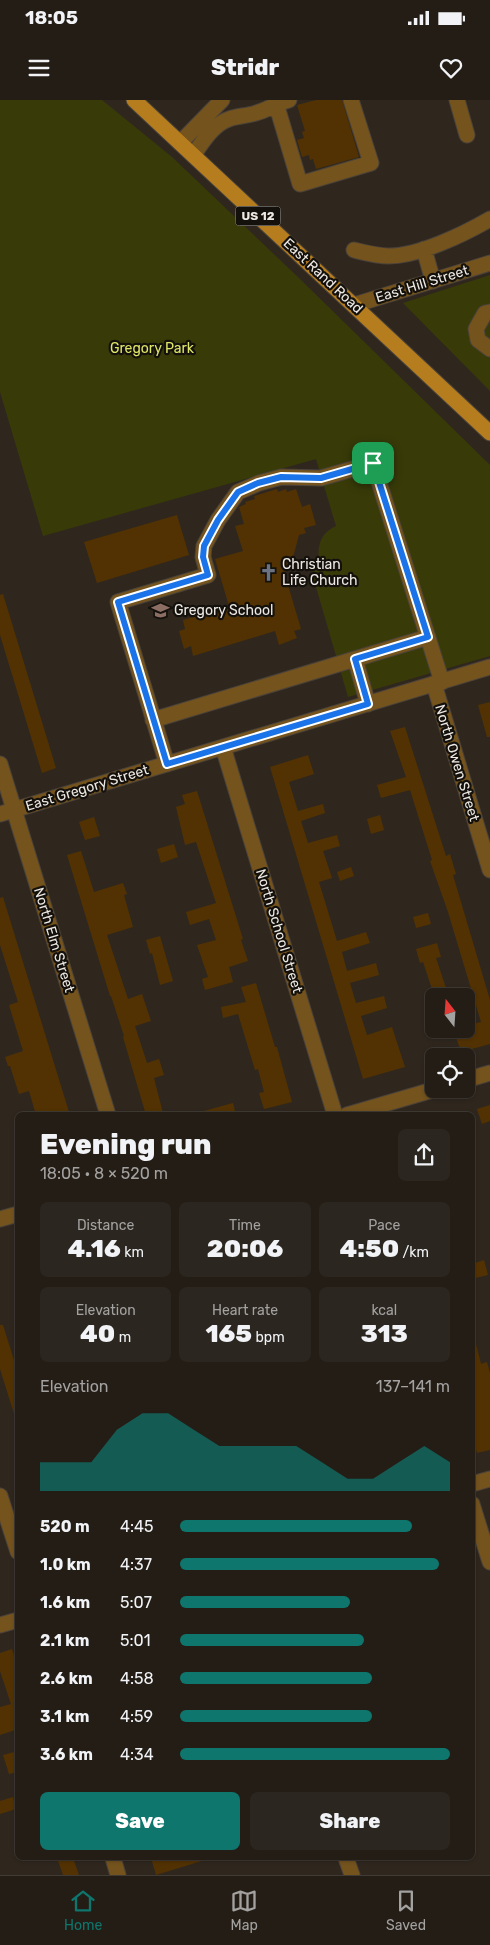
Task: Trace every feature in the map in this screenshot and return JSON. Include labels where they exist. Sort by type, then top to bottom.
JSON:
[{"type":"main road","name":"East Rand Road","points":[[134,100],[490,433]]},
{"type":"street","points":[[180,143],[222,100]]},
{"type":"street","points":[[193,155],[207,136],[220,123],[240,116],[255,114],[280,101],[300,184],[371,163],[351,100]]},
{"type":"street","points":[[457,100],[467,135]]},
{"type":"street","points":[[354,250],[390,256],[402,255],[424,249],[490,219]]},
{"type":"street","points":[[424,249],[434,281]]},
{"type":"street","name":"East Hill Street","points":[[354,305],[490,263]]},
{"type":"street","points":[[490,312],[485,313],[476,329],[478,340],[490,349]]},
{"type":"street","name":"North Owen Street","points":[[154,720],[118,602],[208,575],[203,551],[218,520],[238,492],[258,483],[284,477],[321,478],[373,463],[428,637],[438,683],[490,870]]},
{"type":"street","points":[[167,764],[154,720],[428,637]]},
{"type":"street","points":[[355,659],[368,704]]},
{"type":"street","name":"East Gregory Street","points":[[7,812],[490,667]]},
{"type":"street","name":"North School Street","points":[[223,747],[334,1112]]},
{"type":"street","name":"North Elm Street","points":[[0,764],[7,812],[107,1112]]},
{"type":"street","points":[[475,1077],[490,1073]]},
{"type":"street","points":[[358,1112],[425,1092]]},
{"type":"street","points":[[0,1219],[15,1215]]},
{"type":"street","points":[[475,1483],[490,1479]]},
{"type":"street","points":[[0,1496],[15,1543]]},
{"type":"street","points":[[475,1514],[490,1562]]},
{"type":"street","points":[[0,1625],[15,1621]]},
{"type":"street","points":[[114,1860],[118,1875]]},
{"type":"street","points":[[347,1860],[352,1875]]},
{"type":"green space","name":"Gregory Park","points":[[0,100],[102,100],[172,157],[490,465],[490,656],[348,697],[309,563],[319,559],[319,548],[324,535],[336,526],[316,459],[43,536],[0,392]]},
{"type":"green space","points":[[490,275],[490,391],[403,303]]},
{"type":"building","points":[[316,100],[342,100],[359,157],[316,169],[313,159],[310,160],[309,155],[302,157],[297,140],[304,138],[302,132],[305,131],[297,105]]},
{"type":"building","points":[[277,489],[278,492],[286,489],[287,492],[296,489],[302,507],[310,504],[316,525],[304,528],[306,533],[299,535],[291,565],[287,566],[285,575],[301,629],[294,631],[297,638],[279,645],[275,631],[193,656],[191,646],[184,649],[179,631],[185,629],[183,620],[229,606],[215,559],[243,551],[235,526],[244,524],[239,507],[246,504],[245,502],[255,499],[254,496]]},
{"type":"building","points":[[177,515],[189,555],[97,583],[84,542]]},
{"type":"building","points":[[3,594],[56,768],[42,773],[0,635],[0,595]]},
{"type":"building","points":[[490,702],[490,737],[487,737],[478,705]]},
{"type":"building","points":[[405,727],[446,856],[450,854],[456,874],[453,875],[490,1000],[490,1044],[475,1048],[460,1048],[456,1038],[475,1038],[475,1023],[481,1022],[475,1002],[475,988],[471,988],[448,912],[430,861],[432,860],[410,790],[381,798],[377,785],[406,777],[390,731]]},
{"type":"building","points":[[308,755],[314,774],[289,782],[298,811],[323,804],[325,813],[301,821],[308,843],[337,835],[340,846],[323,851],[332,878],[319,882],[337,941],[366,932],[370,943],[342,952],[347,971],[376,963],[379,975],[350,983],[356,1003],[384,996],[387,1008],[361,1016],[367,1035],[392,1027],[405,1067],[363,1079],[270,767]]},
{"type":"building","points":[[197,791],[243,939],[241,940],[248,961],[229,967],[233,982],[205,990],[202,979],[208,977],[197,945],[216,940],[209,919],[190,925],[186,912],[216,903],[196,842],[185,845],[176,807],[185,804],[182,795]]},
{"type":"building","points":[[380,815],[384,830],[371,834],[367,819]]},
{"type":"building","points":[[94,817],[100,836],[85,840],[79,822]]},
{"type":"building","points":[[174,844],[178,857],[161,863],[157,849]]},
{"type":"building","points":[[81,851],[94,892],[123,883],[127,894],[124,895],[133,927],[107,935],[128,999],[142,994],[151,1021],[135,1026],[147,1063],[159,1059],[164,1075],[154,1078],[163,1112],[145,1112],[124,1036],[67,855]]},
{"type":"building","points":[[351,867],[354,876],[340,881],[337,872]]},
{"type":"building","points":[[3,897],[69,1112],[35,1112],[29,1091],[19,1094],[5,1057],[23,1051],[9,1005],[18,1002],[0,945],[0,898]]},
{"type":"building","points":[[428,913],[431,924],[416,928],[413,917]]},
{"type":"building","points":[[160,936],[173,981],[160,985],[152,953],[150,954],[146,940]]},
{"type":"building","points":[[437,943],[441,957],[436,958],[446,988],[432,988],[423,962],[420,963],[416,949]]},
{"type":"building","points":[[256,983],[275,1047],[277,1047],[292,1102],[264,1109],[259,1093],[264,1092],[258,1069],[255,1070],[238,1014],[223,1018],[221,1007],[246,1002],[241,987]]},
{"type":"building","points":[[233,1103],[235,1112],[200,1112]]},
{"type":"building","points":[[490,1105],[490,1121],[482,1124],[477,1109]]},
{"type":"building","points":[[484,1260],[488,1275],[475,1278],[475,1263]]},
{"type":"building","points":[[0,1325],[3,1325],[15,1363],[15,1417],[0,1369]]},
{"type":"building","points":[[475,1344],[481,1364],[487,1362],[490,1373],[490,1450],[477,1453],[475,1447]]},
{"type":"building","points":[[12,1649],[15,1658],[15,1730],[0,1735],[0,1707],[11,1704],[0,1671],[0,1653]]},
{"type":"building","points":[[15,1752],[15,1773],[9,1774],[3,1755]]},
{"type":"building","points":[[13,1797],[15,1809],[0,1814],[0,1801]]},
{"type":"building","points":[[58,1860],[74,1860],[79,1875],[63,1875]]},
{"type":"building","points":[[152,1860],[205,1860],[156,1875]]},
{"type":"place","name":"Christian Life Church","points":[[268,572]]},
{"type":"place","name":"Gregory School","points":[[160,610]]},
{"type":"route","points":[[373,463],[428,637],[355,659],[368,704],[167,764],[118,602],[208,575],[203,557],[204,546],[232,498],[242,489],[281,477],[321,478],[373,463]]}]
